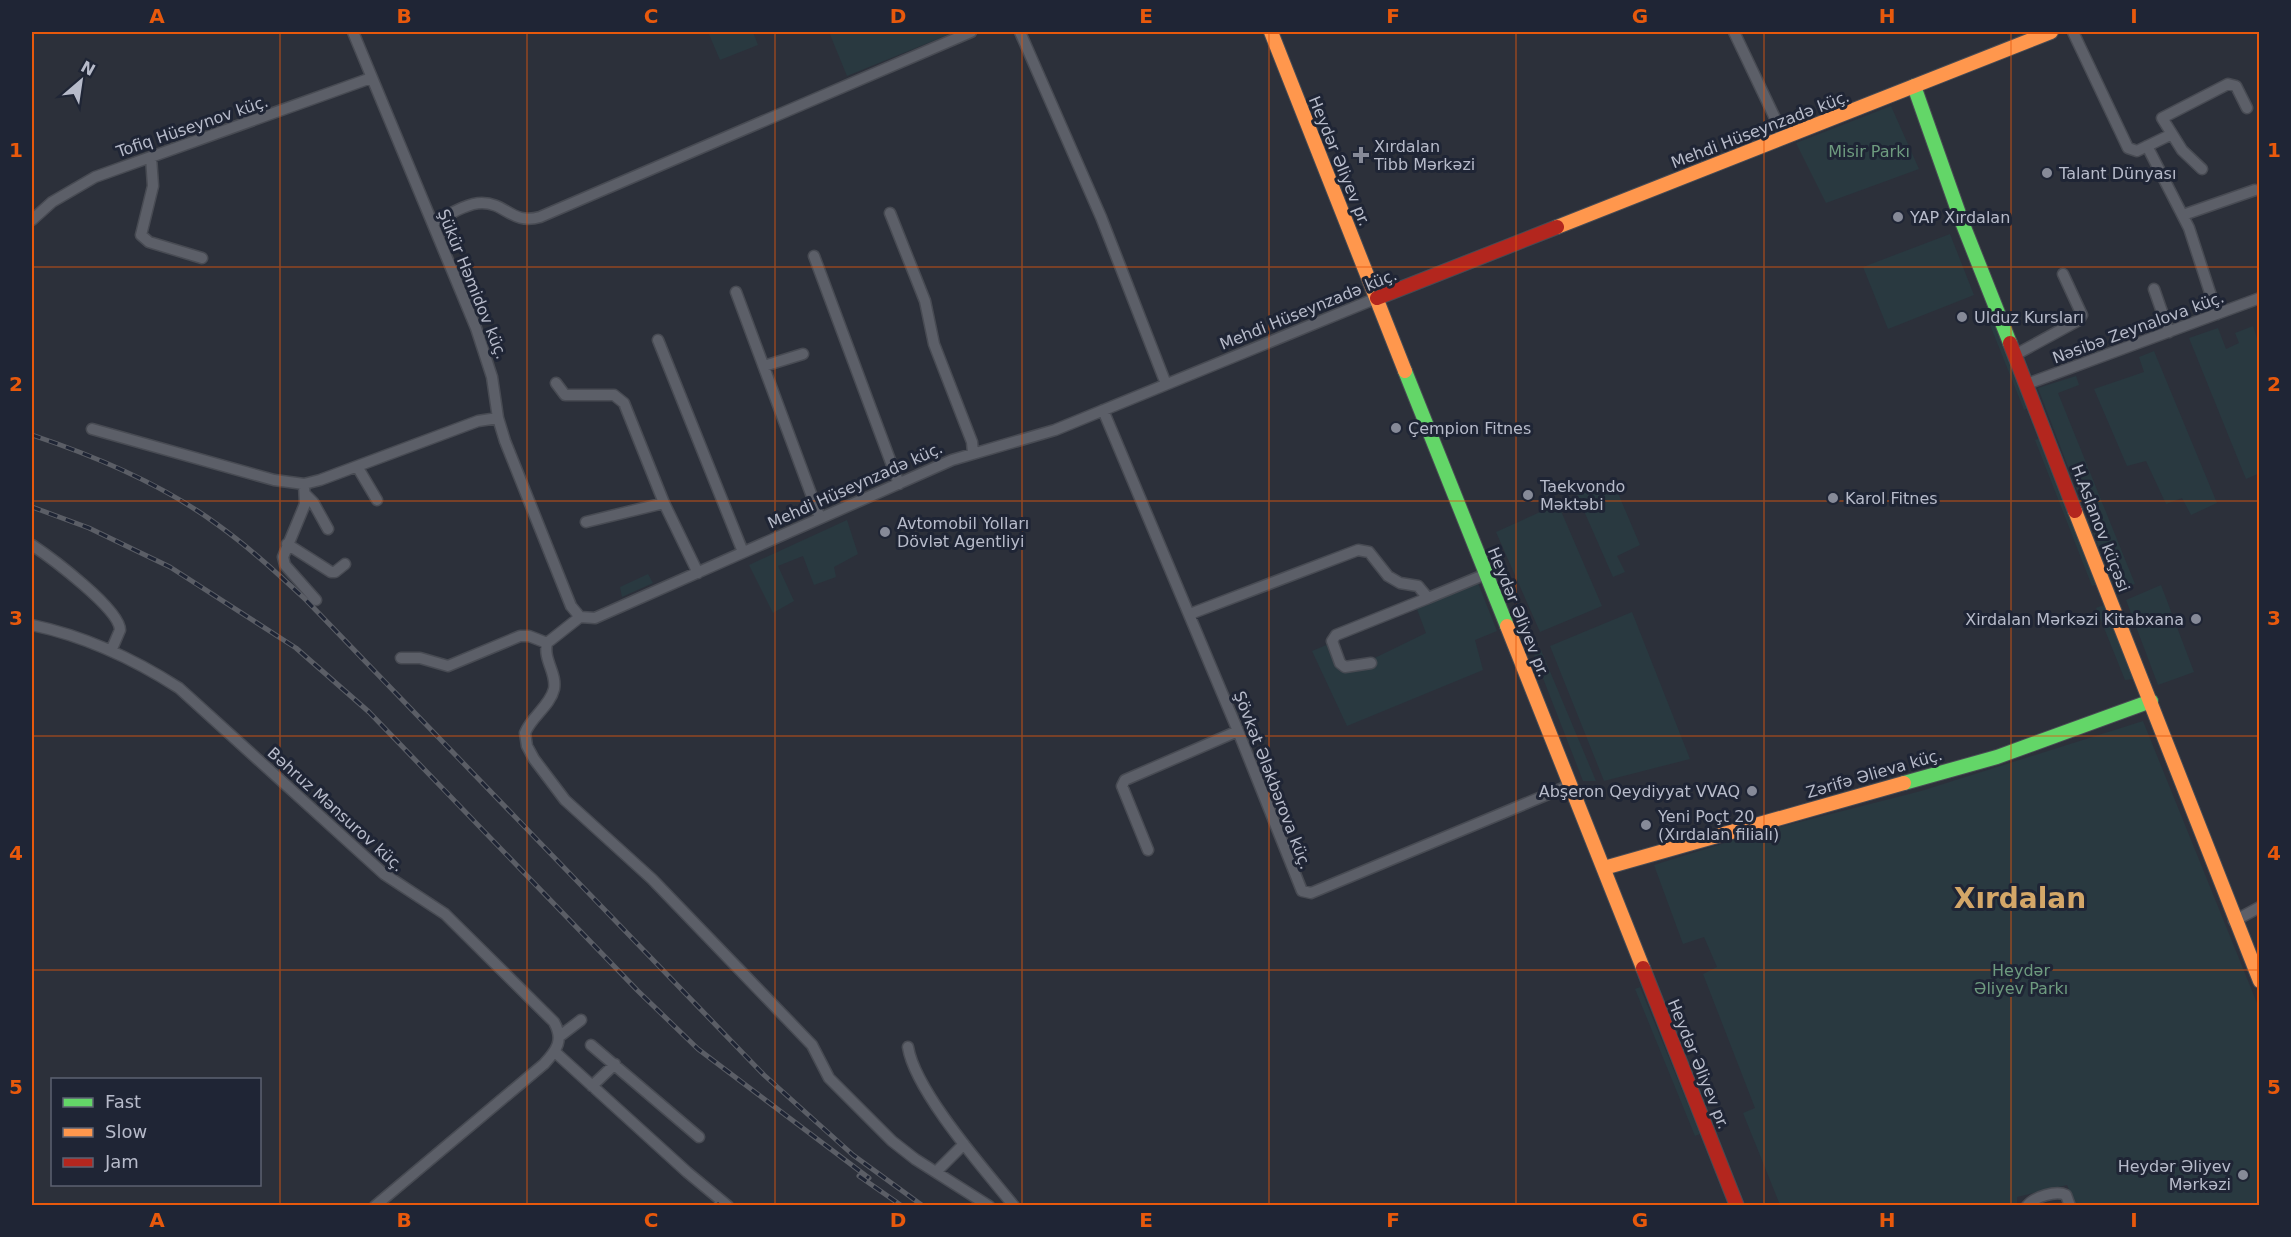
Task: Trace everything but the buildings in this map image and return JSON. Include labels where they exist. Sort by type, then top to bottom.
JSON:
[{"type":"street","name":"Şükür Həmidov küç.","points":[[353,32],[486,357],[492,376],[498,418],[571,606],[580,617]]},
{"type":"street","points":[[433,223],[480,203],[489,204],[520,220],[540,217],[971,32]]},
{"type":"street","points":[[1020,32],[1101,217],[1166,384]]},
{"type":"street","name":"Heydər Əliyev pr.","points":[[1271,32],[1737,1206]]},
{"type":"street","points":[[1734,32],[1784,137]]},
{"type":"street","name":"Mehdi Hüseynzadə küç.","points":[[580,617],[594,618],[819,518],[973,453],[1055,430],[1377,298],[2049,32]]},
{"type":"street","points":[[2073,32],[2128,147],[2137,151],[2170,135]]},
{"type":"street","name":"Tofiq Hüseynov küç.","points":[[32,220],[52,202],[95,177],[370,78]]},
{"type":"street","points":[[2202,169],[2170,135],[2162,118],[2228,84],[2236,86],[2247,108]]},
{"type":"street","name":"H.Aslanov küçəsi","points":[[1914,86],[1962,222],[2259,981]]},
{"type":"street","points":[[2147,146],[2183,215],[2197,248],[2217,314]]},
{"type":"street","points":[[151,157],[153,186],[141,235],[149,242],[202,258]]},
{"type":"street","points":[[2183,215],[2255,190]]},
{"type":"street","points":[[890,213],[925,301],[934,345],[972,442],[973,453]]},
{"type":"street","points":[[814,256],[899,484]]},
{"type":"street","points":[[2015,355],[2079,320],[2082,315],[2063,274]]},
{"type":"street","points":[[2154,289],[2169,332]]},
{"type":"street","points":[[736,292],[819,518]]},
{"type":"street","name":"Nəsibə Zeynalova küç.","points":[[2027,384],[2259,298]]},
{"type":"street","points":[[658,340],[743,552]]},
{"type":"street","points":[[764,366],[803,354]]},
{"type":"street","points":[[556,384],[565,394],[614,395],[624,403],[664,503],[698,573]]},
{"type":"street","name":"Şövkət Ələkbərova küç.","points":[[1103,410],[1238,731],[1299,888],[1306,893],[1570,785]]},
{"type":"street","points":[[92,429],[274,480],[304,484],[358,468],[478,421],[498,418]]},
{"type":"street","points":[[358,468],[377,500]]},
{"type":"street","points":[[304,484],[306,495],[283,552],[285,565],[316,600]]},
{"type":"street","points":[[306,495],[314,502],[328,529]]},
{"type":"street","points":[[586,522],[664,503]]},
{"type":"street","points":[[287,544],[331,572],[335,572],[345,564]]},
{"type":"street","points":[[32,545],[74,576],[117,618],[120,630],[111,651]]},
{"type":"street","points":[[1190,614],[1359,550],[1373,555],[1388,576],[1400,583],[1418,586],[1428,598]]},
{"type":"street","points":[[1371,663],[1345,667],[1340,663],[1332,641],[1336,635],[1486,574]]},
{"type":"street","points":[[580,617],[547,643],[546,658],[554,687],[551,697],[525,733],[527,746],[534,759],[573,808],[652,879],[812,1044],[830,1078],[892,1141],[989,1206]]},
{"type":"street","name":"Bəhruz Mənsurov küç.","points":[[32,625],[111,651],[153,671],[179,688],[384,874],[445,914],[554,1022],[560,1036]]},
{"type":"street","points":[[400,658],[420,658],[448,666],[520,636],[530,636],[547,643]]},
{"type":"street","name":"Zərifə Əlieva küç.","points":[[1604,868],[1996,757],[2151,701]]},
{"type":"street","points":[[1148,850],[1122,786],[1125,780],[1238,731]]},
{"type":"street","points":[[2234,921],[2259,907]]},
{"type":"street","points":[[375,1206],[555,1052],[560,1036],[581,1020]]},
{"type":"street","points":[[591,1045],[699,1137]]},
{"type":"street","points":[[908,1047],[910,1059],[920,1080],[964,1144],[1014,1206]]},
{"type":"street","points":[[555,1052],[728,1206]]},
{"type":"street","points":[[592,1086],[615,1064]]},
{"type":"street","points":[[936,1172],[964,1144]]},
{"type":"street","points":[[2027,1206],[2031,1201],[2058,1192],[2066,1195],[2070,1206]]},
{"type":"green space","points":[[708,32],[753,32],[758,45],[720,60]]},
{"type":"green space","points":[[829,32],[955,32],[847,76]]},
{"type":"green space","name":"Misir Parkı","points":[[1891,106],[1919,169],[1826,203],[1796,143]]},
{"type":"green space","points":[[1950,234],[1974,295],[1888,329],[1863,267]]},
{"type":"green space","points":[[1989,308],[2029,408],[2024,410],[1984,310]]},
{"type":"green space","points":[[2253,326],[2259,344],[2260,473],[2246,479],[2189,338],[2218,328],[2226,349],[2239,343],[2235,333]]},
{"type":"green space","points":[[2154,351],[2217,503],[2191,515],[2182,498],[2166,504],[2146,461],[2127,466],[2094,389],[2144,372],[2139,357]]},
{"type":"green space","points":[[2076,376],[2079,385],[2058,393],[2135,584],[2115,590],[2038,388]]},
{"type":"green space","points":[[2041,438],[2098,584],[2092,586],[2035,440]]},
{"type":"green space","points":[[1612,479],[1640,545],[1617,556],[1625,572],[1613,577],[1577,495]]},
{"type":"green space","points":[[1558,504],[1602,606],[1540,632],[1496,532]]},
{"type":"green space","points":[[847,520],[858,554],[834,567],[836,577],[814,585],[803,556],[778,566],[794,601],[773,613],[749,565]]},
{"type":"green space","points":[[648,574],[653,583],[622,597],[620,587]]},
{"type":"green space","points":[[1478,583],[1497,631],[1475,640],[1483,670],[1347,726],[1312,651],[1336,641],[1350,670],[1426,633],[1417,609]]},
{"type":"green space","points":[[2161,585],[2194,672],[2158,685],[2126,600]]},
{"type":"green space","points":[[2104,605],[2133,679],[2125,680],[2096,608]]},
{"type":"green space","points":[[1632,612],[1690,759],[1604,781],[1550,646]]},
{"type":"green space","points":[[1541,650],[1596,781],[1583,781],[1534,655]]},
{"type":"green space","name":"Heydər Əliyev Parkı","points":[[2143,721],[2259,1008],[2259,1205],[2075,1205],[2067,1185],[2017,1197],[2017,1205],[1780,1205],[1743,1113],[1755,1108],[1703,974],[1717,967],[1704,937],[1683,944],[1654,865],[1760,832],[1921,791]]},
{"type":"green space","points":[[1640,987],[1700,1134],[1695,1136],[1635,989]]},
{"type":"railway","points":[[32,435],[80,452],[152,484],[218,525],[264,561],[306,600],[764,1075],[853,1155],[923,1206]]},
{"type":"railway","points":[[32,507],[89,528],[170,567],[296,648],[369,712],[638,991],[698,1049],[869,1178]]},
{"type":"railway","points":[[859,1176],[902,1206]]},
{"type":"railway","points":[[717,1203],[720,1206]]},
{"type":"traffic: fast","points":[[1914,86],[1962,222],[2010,343]]},
{"type":"traffic: fast","points":[[1405,371],[1507,626]]},
{"type":"traffic: fast","points":[[1904,783],[1997,757],[2151,701]]},
{"type":"traffic: slow","points":[[1271,32],[1405,371]]},
{"type":"traffic: slow","points":[[1557,227],[2051,32]]},
{"type":"traffic: slow","points":[[2075,511],[2260,981]]},
{"type":"traffic: slow","points":[[1507,626],[1643,968]]},
{"type":"traffic: slow","points":[[1604,868],[1904,783]]},
{"type":"traffic: jam","points":[[1377,298],[1557,227]]},
{"type":"traffic: jam","points":[[2010,343],[2075,511]]},
{"type":"traffic: jam","points":[[1643,968],[1737,1206]]},
{"type":"place","name":"Xırdalan Tibb Mərkəzi","points":[[1361,155]]},
{"type":"place","name":"Talant Dünyası","points":[[2047,173]]},
{"type":"place","name":"YAP Xırdalan","points":[[1898,217]]},
{"type":"place","name":"Ulduz Kursları","points":[[1962,317]]},
{"type":"place","name":"Çempion Fitnes","points":[[1396,428]]},
{"type":"place","name":"Taekvondo Məktəbi","points":[[1528,495]]},
{"type":"place","name":"Karol Fitnes","points":[[1833,498]]},
{"type":"place","name":"Avtomobil Yolları Dövlət Agentliyi","points":[[885,532]]},
{"type":"place","name":"Xirdalan Mərkəzi Kitabxana","points":[[2196,619]]},
{"type":"place","name":"Abşeron Qeydiyyat VVAQ","points":[[1752,791]]},
{"type":"place","name":"Yeni Poçt 20 (Xırdalan filialı)","points":[[1646,825]]},
{"type":"place","name":"Heydər Əliyev Mərkəzi","points":[[2243,1175]]},
{"type":"district","name":"Xırdalan","points":[[2020,898]]}]
